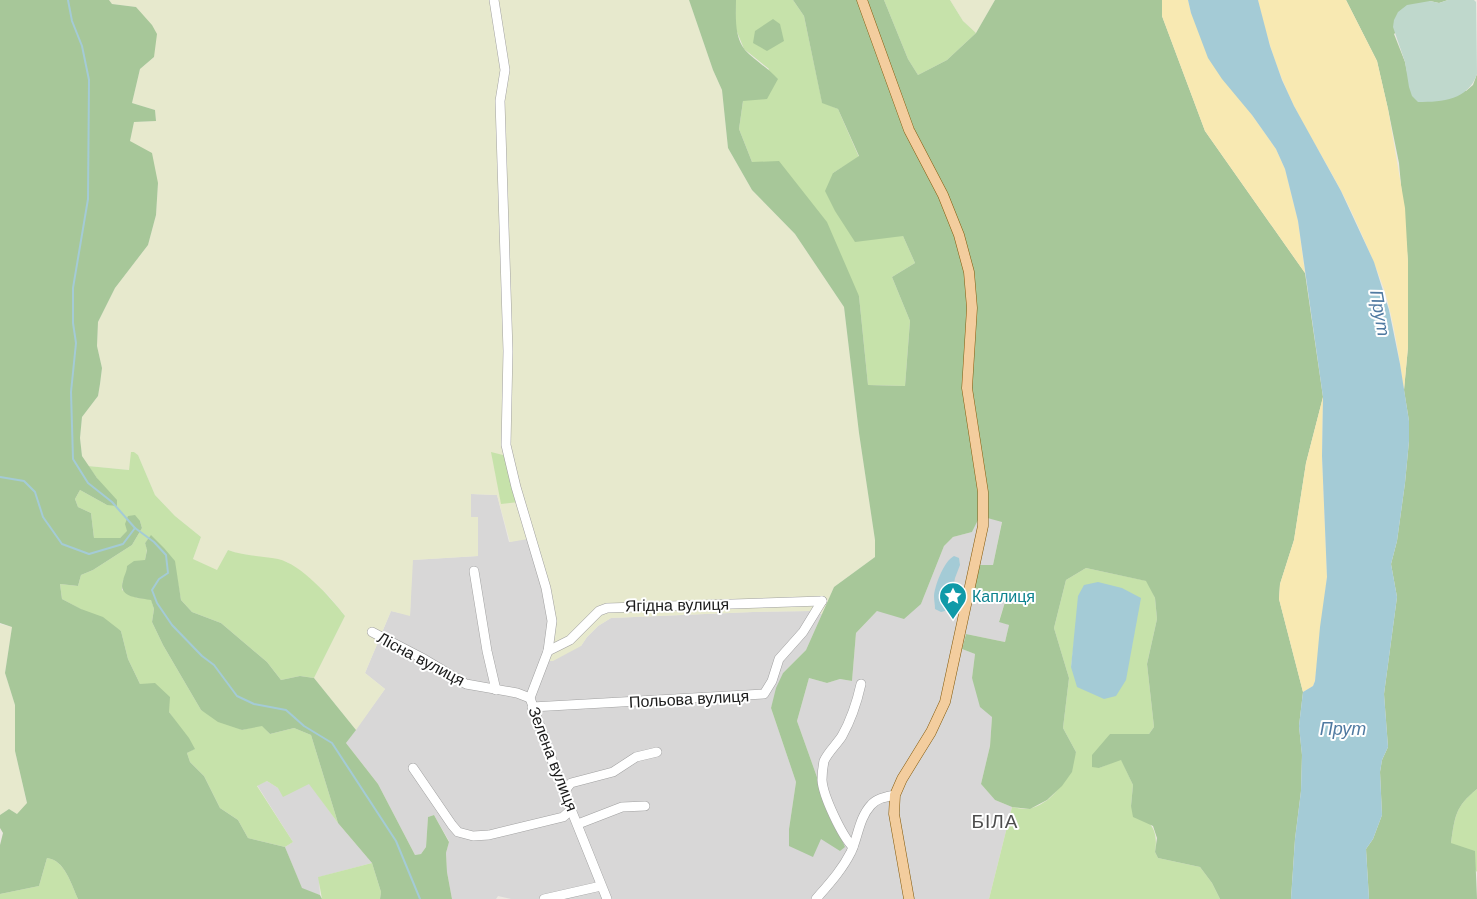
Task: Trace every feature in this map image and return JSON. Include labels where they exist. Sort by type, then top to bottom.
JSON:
[{"type":"main road","points":[[862,0],[909,130],[943,195],[956,227],[969,272],[972,308],[967,388],[983,492],[983,526],[945,702],[931,732],[902,779],[895,795],[894,814],[909,899]]},
{"type":"street","name":"Зелена вулиця","points":[[494,0],[505,70],[500,101],[508,351],[506,445],[516,487],[546,588],[552,620],[548,651],[531,703],[607,899]]},
{"type":"street","points":[[474,571],[486,651],[496,690]]},
{"type":"street","name":"Ягідна вулиця","points":[[548,651],[570,640],[599,611],[607,608],[822,601]]},
{"type":"street","name":"Польова вулиця","points":[[531,703],[764,694],[772,681],[779,659],[803,632],[822,601]]},
{"type":"street","name":"Лісна вулиця","points":[[372,632],[424,659],[466,684],[517,693],[531,703]]},
{"type":"street","points":[[853,847],[846,840],[841,830],[826,796],[822,780],[824,761],[843,734],[857,700],[861,684]]},
{"type":"street","points":[[566,794],[567,788],[571,783],[613,772],[636,757],[657,752]]},
{"type":"street","points":[[413,768],[452,826],[458,832],[466,835],[488,834],[553,820],[563,817],[571,810]]},
{"type":"street","points":[[816,899],[833,880],[853,847],[864,816],[870,806],[877,800],[895,795]]},
{"type":"street","points":[[578,824],[622,807],[645,806]]},
{"type":"street","points":[[544,899],[601,886]]},
{"type":"shaded area","points":[[471,494],[497,495],[509,542],[528,538],[546,606],[581,646],[598,626],[611,618],[753,612],[811,611],[822,614],[806,650],[783,673],[771,708],[796,782],[789,829],[789,846],[828,808],[797,721],[809,678],[827,683],[840,679],[852,681],[856,633],[877,611],[921,604],[944,546],[953,537],[972,532],[980,516],[1002,521],[993,565],[974,592],[1005,602],[999,621],[1009,625],[1005,642],[966,634],[962,649],[975,654],[972,678],[992,717],[990,746],[981,784],[995,800],[1012,807],[989,899],[511,899],[498,896],[496,899],[452,899],[446,853],[449,841],[434,815],[428,817],[426,847],[421,854],[415,855],[378,784],[346,743],[385,689],[365,673],[391,611],[410,615],[412,560],[478,556],[478,517],[471,517]]},
{"type":"shaded area","points":[[267,781],[278,788],[309,783],[338,823],[372,863],[319,877],[320,895],[302,889],[285,847],[293,842],[257,785]]},
{"type":"green space","points":[[0,0],[109,0],[112,4],[136,7],[152,25],[157,34],[154,57],[140,69],[132,103],[155,110],[156,121],[134,122],[130,141],[152,153],[158,183],[156,215],[148,245],[115,288],[98,322],[97,346],[102,368],[100,384],[98,396],[82,417],[80,438],[82,456],[97,478],[117,500],[117,506],[107,505],[80,490],[75,499],[78,507],[91,513],[94,538],[120,538],[127,531],[125,524],[128,516],[135,515],[140,521],[142,528],[132,545],[93,570],[81,575],[78,586],[60,584],[62,599],[81,609],[103,617],[121,631],[128,659],[140,684],[155,683],[170,697],[169,712],[195,749],[187,753],[190,762],[204,776],[220,808],[238,820],[248,838],[285,847],[302,888],[320,895],[322,899],[78,899],[63,868],[58,863],[47,858],[39,886],[0,894],[0,845],[3,833],[0,828],[0,815],[9,809],[17,814],[27,803],[15,751],[15,705],[5,673],[12,627],[0,623]]},
{"type":"green space","points":[[109,0],[689,0],[713,70],[722,90],[728,148],[752,190],[795,234],[844,307],[859,433],[875,540],[875,557],[834,587],[822,614],[811,611],[753,612],[611,618],[598,626],[581,646],[553,661],[546,661],[548,624],[546,606],[528,539],[510,542],[497,495],[471,494],[471,517],[478,517],[478,556],[413,560],[410,616],[391,611],[365,673],[385,689],[356,730],[314,678],[345,616],[329,596],[307,576],[287,562],[228,550],[217,571],[193,559],[201,537],[175,516],[155,495],[138,455],[134,452],[129,470],[88,466],[82,456],[80,438],[82,417],[98,396],[102,368],[97,346],[98,322],[115,288],[148,245],[156,215],[158,183],[130,141],[134,122],[156,121],[155,110],[132,103],[140,69],[154,57],[136,7],[112,4]]},
{"type":"green space","points":[[689,0],[736,0],[736,26],[741,45],[778,79],[767,99],[743,101],[739,129],[752,162],[779,161],[827,222],[859,296],[868,385],[905,386],[910,321],[892,277],[915,263],[903,236],[855,242],[835,211],[825,191],[833,173],[859,156],[838,109],[822,103],[804,16],[793,0],[884,0],[908,59],[918,75],[947,60],[976,33],[995,0],[1162,0],[1162,16],[1205,131],[1305,273],[1323,397],[1306,463],[1294,540],[1280,584],[1279,599],[1303,692],[1299,726],[1302,755],[1301,791],[1295,839],[1291,899],[1220,899],[1212,883],[1200,867],[1158,858],[1155,852],[1157,838],[1153,826],[1133,817],[1131,806],[1133,785],[1121,760],[1099,768],[1092,767],[1092,755],[1110,734],[1149,734],[1154,727],[1147,664],[1157,619],[1155,598],[1146,581],[1086,568],[1066,580],[1054,628],[1069,678],[1063,728],[1076,752],[1072,772],[1062,786],[1047,800],[1030,809],[1012,807],[995,800],[981,784],[990,746],[992,717],[980,707],[972,678],[975,654],[962,649],[966,634],[1005,642],[1009,625],[999,622],[1005,602],[973,592],[979,565],[993,565],[1002,522],[980,516],[972,532],[953,537],[944,546],[921,604],[904,619],[877,611],[856,633],[852,681],[840,679],[827,683],[809,678],[797,721],[828,808],[845,847],[840,851],[821,839],[813,857],[789,846],[789,829],[796,782],[771,708],[776,688],[783,673],[806,650],[834,587],[875,557],[875,540],[859,433],[844,307],[795,234],[752,190],[728,148],[722,90],[713,70]]},
{"type":"green space","points":[[736,0],[793,0],[804,16],[822,102],[838,109],[859,157],[833,173],[903,236],[915,263],[892,277],[910,321],[905,386],[868,385],[859,296],[752,162],[739,129],[743,101],[769,69],[744,49],[735,27]]},
{"type":"green space","points":[[884,0],[950,0],[963,21],[976,33],[947,60],[918,75],[908,59]]},
{"type":"green space","points":[[950,0],[995,0],[976,33],[963,21]]},
{"type":"green space","points":[[1346,0],[1448,0],[1439,3],[1430,1],[1394,34],[1407,72],[1466,91],[1473,85],[1477,74],[1477,789],[1464,801],[1457,813],[1451,843],[1475,851],[1477,899],[1369,899],[1366,849],[1373,839],[1382,815],[1380,772],[1382,760],[1388,747],[1384,694],[1397,597],[1391,564],[1397,541],[1409,441],[1409,421],[1404,390],[1408,347],[1408,262],[1399,163],[1377,61]]},
{"type":"green space","points":[[1448,0],[1474,0],[1476,2],[1477,74],[1468,89],[1454,98],[1418,102],[1412,96],[1409,87],[1405,62],[1393,27],[1394,20],[1398,12],[1407,5],[1430,1],[1439,3]]},
{"type":"green space","points":[[773,19],[780,24],[784,41],[767,51],[753,43],[755,31]]},
{"type":"green space","points":[[131,452],[138,455],[155,495],[175,516],[201,537],[193,559],[217,570],[228,550],[287,562],[306,574],[345,616],[314,678],[300,676],[281,680],[267,662],[221,623],[192,612],[181,600],[174,561],[151,536],[145,543],[147,549],[145,561],[129,572],[122,584],[122,590],[137,598],[151,599],[154,609],[152,622],[163,645],[201,710],[242,730],[262,725],[270,734],[294,728],[311,735],[338,823],[309,784],[283,797],[278,788],[267,781],[257,786],[293,842],[285,847],[248,838],[238,820],[220,808],[204,776],[190,762],[187,753],[194,749],[169,712],[140,684],[128,659],[121,631],[62,599],[60,584],[78,586],[81,575],[93,570],[132,545],[142,528],[140,521],[120,538],[94,538],[91,513],[78,507],[75,499],[80,490],[107,505],[97,478],[88,466],[129,470]]},
{"type":"green space","points":[[491,452],[507,456],[518,502],[501,504]]},
{"type":"green space","points":[[151,535],[175,561],[181,600],[192,612],[221,623],[267,662],[281,680],[300,676],[314,678],[356,730],[346,743],[378,784],[415,855],[421,854],[426,847],[428,817],[434,815],[449,842],[446,853],[447,872],[452,899],[380,899],[381,892],[372,863],[338,823],[311,735],[294,728],[270,734],[262,726],[242,730],[218,722],[201,710],[163,645],[152,622],[154,609],[151,600],[136,598],[123,591],[123,579],[127,566],[134,561],[145,560],[147,550],[145,543]]},
{"type":"green space","points":[[1086,568],[1147,581],[1155,598],[1157,619],[1147,664],[1154,727],[1149,734],[1110,734],[1099,768],[1121,759],[1133,785],[1131,806],[1148,821],[1154,831],[1155,852],[1158,858],[1200,867],[1212,883],[1220,899],[989,899],[1012,807],[1030,809],[1049,799],[1060,786],[1076,752],[1063,728],[1069,678],[1054,628],[1066,580]],"holes":[[[1122,588],[1071,667],[1075,635]]]},
{"type":"green space","points":[[0,624],[12,627],[5,673],[15,705],[15,751],[27,804],[17,814],[9,809],[0,815]]},
{"type":"green space","points":[[1477,789],[1477,872],[1451,843],[1457,813],[1464,801]]},
{"type":"green space","points":[[47,858],[58,863],[63,868],[78,899],[0,899],[0,894],[39,886]]},
{"type":"green space","points":[[372,863],[381,892],[380,899],[322,899],[318,877]]},
{"type":"sand","points":[[1162,0],[1188,0],[1191,13],[1252,115],[1276,149],[1285,169],[1298,221],[1305,273],[1205,131],[1162,16]]},
{"type":"sand","points":[[1258,0],[1346,0],[1377,61],[1388,109],[1405,208],[1408,262],[1408,347],[1404,390],[1388,301],[1381,280],[1332,173],[1287,92],[1272,53]]},
{"type":"sand","points":[[1323,397],[1322,456],[1327,577],[1315,681],[1313,686],[1303,692],[1279,599],[1280,584],[1294,540],[1306,463]]},
{"type":"water","name":"Прут","points":[[1188,0],[1258,0],[1270,46],[1282,80],[1294,106],[1341,191],[1374,262],[1389,310],[1400,364],[1409,421],[1409,441],[1397,541],[1391,564],[1397,597],[1384,694],[1388,747],[1382,760],[1380,772],[1382,815],[1373,839],[1366,849],[1369,899],[1291,899],[1295,839],[1301,791],[1302,755],[1299,726],[1303,692],[1313,686],[1315,681],[1327,577],[1322,456],[1323,397],[1298,221],[1285,169],[1276,149],[1208,58]]},
{"type":"water","points":[[954,556],[959,558],[960,565],[955,578],[949,610],[941,612],[935,609],[935,591],[944,568]]},
{"type":"water","points":[[1098,582],[1122,588],[1141,598],[1126,680],[1116,696],[1104,699],[1077,687],[1071,667],[1078,596],[1084,585]]},
{"type":"waterway","points":[[68,0],[72,21],[82,46],[89,80],[88,199],[73,288],[73,323],[76,343],[71,392],[73,459],[88,483],[112,502],[135,528]]},
{"type":"waterway","points":[[0,477],[24,481],[35,492],[43,517],[62,544],[89,554],[123,544],[135,528],[154,542],[166,555],[168,573],[159,579],[152,590],[157,603],[172,625],[202,656],[214,665],[237,696],[254,704],[286,710],[304,726],[332,743],[396,841],[420,899]]},
{"type":"place","name":"Каплиця","points":[[953,620]]},
{"type":"district","name":"БІЛА","points":[[995,821]]}]
